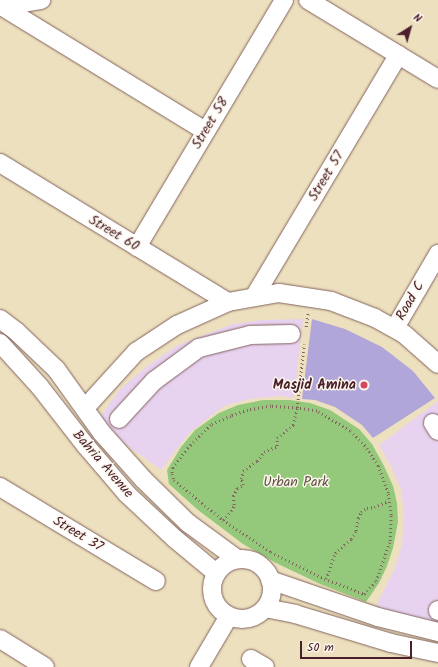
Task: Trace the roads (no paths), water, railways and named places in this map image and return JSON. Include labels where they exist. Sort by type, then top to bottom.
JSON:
[{"type":"street","points":[[1,7],[42,0]]},
{"type":"street","name":"Street 58","points":[[138,247],[205,131],[284,0]]},
{"type":"street","points":[[308,0],[438,79]]},
{"type":"street","points":[[1,7],[205,131]]},
{"type":"street","name":"Street 57","points":[[254,297],[398,55]]},
{"type":"street","name":"Street 60","points":[[0,163],[228,302]]},
{"type":"street","name":"Road C","points":[[395,328],[438,254]]},
{"type":"street","points":[[85,408],[136,352],[186,321],[228,302],[279,293],[331,301],[375,318],[395,328],[428,354],[438,364]]},
{"type":"street","name":"Bahria Avenue","points":[[0,319],[17,332],[56,369],[102,433],[143,479],[188,523],[237,559]]},
{"type":"street","points":[[186,321],[199,348]]},
{"type":"street","points":[[119,419],[154,381],[199,348],[250,335],[300,333]]},
{"type":"street","name":"Bahria Avenue","points":[[0,343],[40,387],[86,446],[127,494],[174,538],[216,573]]},
{"type":"street","name":"Street 37","points":[[0,487],[156,581]]},
{"type":"street","points":[[237,559],[254,562],[261,566],[270,580],[272,590],[270,600],[265,608],[248,618],[229,616],[221,610],[214,597],[212,582],[216,573],[222,566],[237,559]]},
{"type":"street","points":[[270,580],[378,617],[438,632]]},
{"type":"street","points":[[265,608],[295,614],[391,643],[438,653]]},
{"type":"street","points":[[199,667],[229,616]]},
{"type":"street","points":[[0,639],[40,666]]},
{"type":"place","name":"Masjid Amina","points":[[364,385]]},
{"type":"park label","name":"Urban Park","points":[[296,482]]}]
